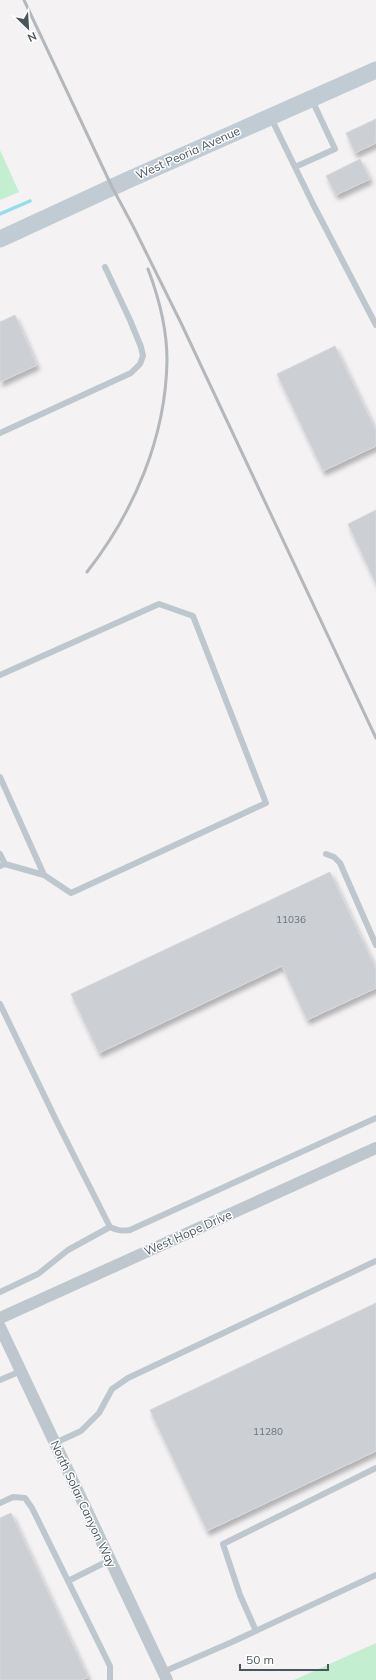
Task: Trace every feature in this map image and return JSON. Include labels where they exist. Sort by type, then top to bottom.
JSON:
[{"type":"main road","name":"West Peoria Avenue","points":[[0,239],[270,116],[376,70]]},
{"type":"street","name":"West Hope Drive","points":[[0,1318],[376,1148]]},
{"type":"street","name":"North Solar Canyon Way","points":[[0,1327],[165,1676]]},
{"type":"lane","points":[[295,167],[335,150],[311,98]]},
{"type":"lane","points":[[270,116],[313,204],[376,325]]},
{"type":"lane","points":[[0,433],[126,376],[140,364],[143,356],[141,347],[105,266]]},
{"type":"lane","points":[[0,676],[159,604],[193,616],[266,803],[72,892],[44,875],[2,865],[0,854]]},
{"type":"lane","points":[[0,778],[44,875]]},
{"type":"lane","points":[[326,854],[334,857],[340,864],[376,945]]},
{"type":"lane","points":[[0,1004],[110,1227],[122,1231],[130,1230],[376,1118]]},
{"type":"lane","points":[[0,1292],[38,1274],[68,1250],[110,1227]]},
{"type":"lane","points":[[55,1444],[81,1431],[99,1413],[112,1389],[128,1378],[376,1261]]},
{"type":"lane","points":[[0,1380],[21,1371]]},
{"type":"lane","points":[[256,1631],[240,1595],[223,1544],[376,1468]]},
{"type":"lane","points":[[0,1503],[13,1497],[25,1498],[32,1508],[110,1666],[110,1680]]},
{"type":"lane","points":[[68,1581],[110,1560]]},
{"type":"lane","points":[[165,1676],[256,1631],[376,1575]]},
{"type":"green space","points":[[0,150],[19,192],[0,200]]},
{"type":"green space","points":[[376,1643],[376,1680],[294,1680]]},
{"type":"building","points":[[376,119],[376,143],[355,153],[346,133]]},
{"type":"building","points":[[360,159],[370,179],[336,195],[326,176]]},
{"type":"building","points":[[15,315],[37,365],[0,382],[0,322]]},
{"type":"building","points":[[335,346],[376,431],[376,446],[323,471],[277,374]]},
{"type":"building","points":[[376,510],[376,584],[348,524]]},
{"type":"building","points":[[330,872],[376,969],[376,988],[307,1020],[282,966],[99,1053],[71,994]]},
{"type":"building","points":[[376,1303],[376,1451],[207,1531],[150,1410]]},
{"type":"building","points":[[11,1513],[88,1677],[83,1680],[0,1680],[0,1518]]},
{"type":"waterway","points":[[0,214],[30,201]]},
{"type":"railway","points":[[24,0],[112,187],[181,323],[376,738]]},
{"type":"railway","points":[[87,572],[104,549],[133,499],[154,445],[161,417],[165,389],[167,348],[162,314],[148,269]]}]
